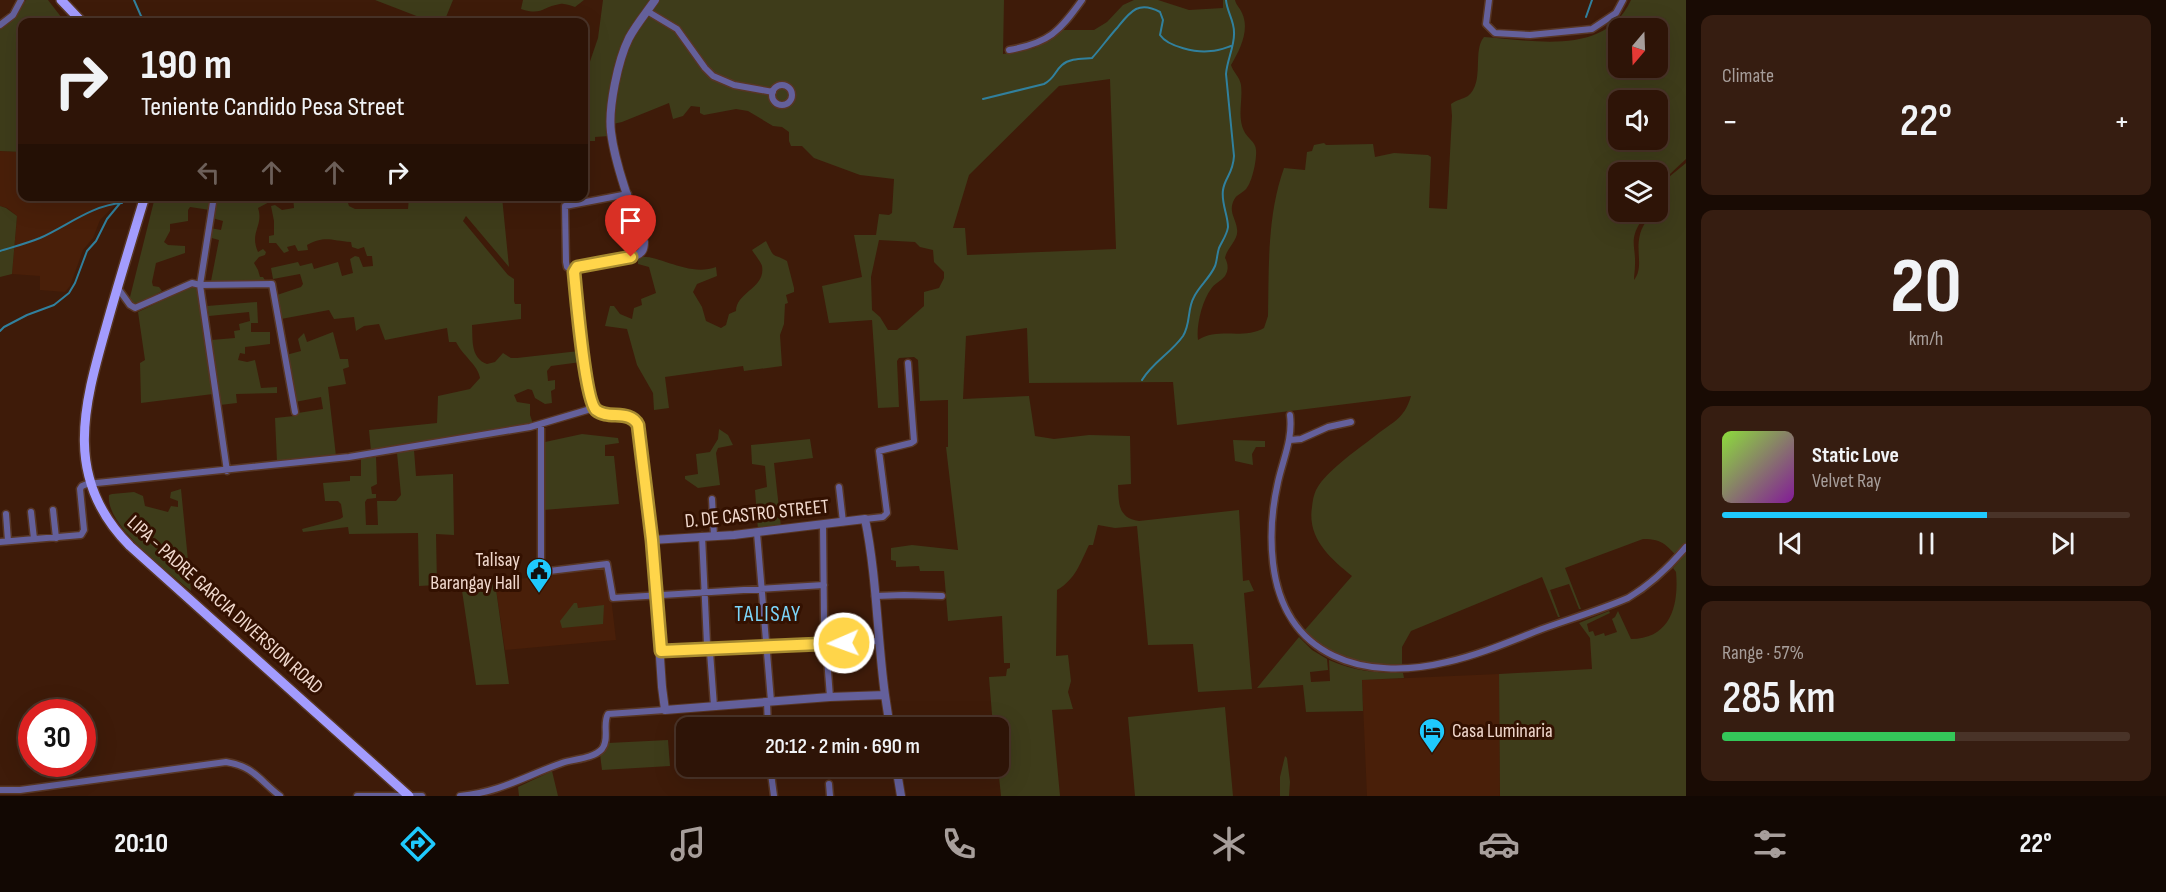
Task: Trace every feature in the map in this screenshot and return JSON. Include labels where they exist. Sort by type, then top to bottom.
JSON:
[{"type":"main road","points":[[61,0],[78,18]]},
{"type":"main road","name":"LIPA - PADRE GARCIA DIVERSION ROAD","points":[[143,201],[95,365],[86,407],[83,442],[91,483],[107,519],[125,542],[409,796]]},
{"type":"street","points":[[0,25],[13,15],[21,0]]},
{"type":"street","points":[[574,270],[577,267],[631,257],[642,252],[644,242],[612,138],[611,115],[617,74],[625,48],[655,0]]},
{"type":"street","points":[[1009,50],[1031,46],[1049,37],[1082,0]]},
{"type":"street","points":[[1489,0],[1486,24],[1495,33],[1530,35],[1592,29],[1616,13],[1623,0]]},
{"type":"street","points":[[647,11],[677,29],[713,76],[734,85],[773,92]]},
{"type":"street","points":[[574,270],[567,267],[566,262],[565,206],[628,194]]},
{"type":"street","points":[[213,201],[200,285],[227,471]]},
{"type":"street","points":[[574,270],[590,399],[594,408],[604,413],[630,417],[637,423],[652,540],[665,710]]},
{"type":"street","points":[[117,287],[130,305],[135,308],[192,283],[200,285],[273,284],[295,412]]},
{"type":"street","points":[[889,717],[865,519],[885,517],[887,513],[879,450],[914,441],[908,363]]},
{"type":"street","points":[[0,542],[56,538],[84,533],[80,488],[91,483],[358,456],[541,425],[594,408]]},
{"type":"street","points":[[1290,415],[1290,440],[1274,498],[1272,543],[1275,579],[1289,614],[1305,637],[1326,653],[1351,664],[1388,669],[1421,667],[1464,658],[1628,598],[1648,585],[1686,547]]},
{"type":"street","points":[[1290,440],[1301,439],[1328,427],[1351,422]]},
{"type":"street","points":[[541,425],[540,572],[606,563],[609,566],[613,598],[824,585]]},
{"type":"street","points":[[839,487],[843,522]]},
{"type":"street","points":[[712,499],[714,536]]},
{"type":"street","points":[[54,510],[56,538]]},
{"type":"street","points":[[31,512],[33,539]]},
{"type":"street","points":[[6,514],[8,541]]},
{"type":"street","name":"D. DE CASTRO STREET","points":[[652,540],[757,533],[865,519]]},
{"type":"street","points":[[823,525],[826,644],[830,697]]},
{"type":"street","points":[[757,533],[766,646],[768,717]]},
{"type":"street","points":[[702,536],[708,648],[714,706]]},
{"type":"street","points":[[875,596],[942,596]]},
{"type":"street","points":[[661,651],[879,641]]},
{"type":"street","points":[[460,796],[502,788],[558,764],[597,754],[605,744],[608,714],[769,701],[885,695]]},
{"type":"street","points":[[0,790],[20,790],[226,762],[252,771],[280,796]]},
{"type":"street","points":[[771,777],[774,796]]},
{"type":"street","points":[[898,777],[901,796]]},
{"type":"street","points":[[829,784],[830,796]]},
{"type":"street","points":[[357,796],[422,796]]},
{"type":"shaded area","points":[[26,0],[48,0],[62,18],[18,18],[18,152],[0,151],[0,29],[17,15]]},
{"type":"shaded area","points":[[375,0],[453,0],[446,18],[422,18]]},
{"type":"shaded area","points":[[523,0],[584,0],[575,7],[560,4],[533,12],[521,9]]},
{"type":"shaded area","points":[[603,0],[652,0],[626,36],[609,136],[595,137],[595,141],[588,141],[588,67],[598,38]]},
{"type":"shaded area","points":[[660,0],[1004,0],[1003,54],[1035,48],[1061,30],[1094,30],[1107,22],[1123,5],[1134,0],[1158,0],[1189,10],[1223,8],[1223,0],[1235,0],[1242,13],[1245,26],[1241,46],[1231,65],[1241,85],[1242,125],[1256,147],[1256,159],[1248,187],[1233,202],[1236,237],[1225,258],[1228,267],[1226,274],[1211,289],[1202,307],[1198,340],[1214,334],[1248,333],[1264,328],[1268,316],[1269,260],[1278,186],[1284,168],[1305,170],[1307,152],[1312,151],[1314,145],[1324,143],[1326,145],[1373,144],[1375,157],[1394,153],[1428,155],[1431,157],[1429,208],[1447,209],[1451,104],[1468,96],[1473,90],[1476,83],[1479,50],[1484,37],[1545,42],[1566,41],[1586,38],[1608,27],[1608,78],[1668,78],[1668,18],[1619,18],[1631,0],[1686,0],[1686,159],[1668,175],[1668,162],[1608,162],[1608,222],[1642,222],[1635,234],[1634,280],[1639,268],[1641,231],[1648,222],[1668,222],[1668,178],[1686,163],[1686,796],[1500,796],[1499,674],[1592,669],[1590,638],[1579,623],[1609,611],[1610,613],[1587,624],[1589,632],[1593,631],[1595,636],[1604,633],[1605,636],[1617,632],[1612,619],[1618,611],[1631,639],[1645,637],[1664,627],[1674,608],[1677,584],[1676,572],[1673,568],[1680,560],[1664,544],[1656,540],[1643,539],[1565,568],[1581,609],[1579,609],[1569,584],[1550,590],[1560,617],[1558,617],[1542,577],[1411,631],[1402,647],[1402,664],[1362,662],[1337,654],[1325,648],[1304,631],[1352,576],[1328,554],[1317,538],[1311,518],[1313,498],[1319,485],[1330,472],[1401,416],[1411,396],[1177,425],[1173,382],[1029,383],[1027,328],[966,336],[963,399],[1029,396],[1035,436],[1054,439],[1089,435],[1130,436],[1131,484],[1118,485],[1123,513],[1132,519],[1139,521],[1239,510],[1243,581],[1249,580],[1254,591],[1244,593],[1252,689],[1198,692],[1193,644],[1148,645],[1137,526],[1115,528],[1098,525],[1093,545],[1089,545],[1069,581],[1057,590],[1056,656],[1068,655],[1071,681],[1068,692],[1073,709],[1052,710],[1060,796],[1001,796],[999,777],[1009,777],[1009,717],[992,717],[989,677],[1006,676],[1007,669],[1010,668],[1010,663],[1004,663],[1002,616],[948,621],[944,571],[920,571],[919,566],[896,567],[896,561],[891,560],[891,548],[912,545],[958,550],[946,447],[948,447],[948,400],[920,401],[918,360],[914,357],[899,358],[897,361],[899,407],[878,408],[872,320],[829,323],[822,286],[862,277],[854,235],[876,235],[879,214],[892,213],[894,179],[860,175],[814,158],[802,146],[791,146],[789,132],[782,127],[773,126],[748,111],[736,109],[704,115],[700,113],[700,107],[691,106],[683,116],[673,119],[669,103],[613,124],[616,89],[622,66],[638,30]],"holes":[[[1110,79],[1116,249],[967,255],[965,228],[953,228],[969,175],[1059,86]],[[879,240],[915,242],[920,247],[933,250],[934,262],[944,272],[939,288],[924,292],[924,306],[897,330],[888,330],[880,317],[872,310],[871,277]]]},
{"type":"shaded area","points":[[0,151],[18,152],[18,201],[119,201],[100,220],[93,238],[83,250],[70,286],[65,292],[40,290],[40,276],[12,274],[17,216],[7,208],[0,206]]},
{"type":"shaded area","points":[[154,201],[210,201],[210,210],[190,207],[188,221],[170,224],[170,231],[164,242],[168,245],[185,246],[185,253],[156,263],[152,282],[153,286],[159,287],[162,291],[144,301],[133,304],[129,301]]},
{"type":"shaded area","points":[[215,201],[271,201],[258,208],[259,220],[255,239],[258,252],[263,249],[266,252],[254,263],[260,277],[263,277],[266,282],[211,281],[219,240],[208,237],[210,228],[221,230],[223,221],[212,218]]},
{"type":"shaded area","points":[[293,201],[347,201],[349,206],[355,209],[408,209],[409,201],[435,203],[502,201],[509,267],[466,216],[463,221],[508,275],[514,279],[514,301],[515,304],[521,304],[521,319],[472,325],[475,353],[487,364],[495,362],[503,353],[511,358],[517,358],[579,351],[581,362],[551,366],[547,371],[548,381],[555,380],[555,389],[551,391],[552,403],[545,404],[535,398],[532,390],[528,389],[514,395],[517,402],[530,404],[533,424],[371,451],[369,430],[437,423],[438,396],[470,389],[480,378],[479,373],[456,342],[449,342],[447,328],[385,340],[379,324],[364,326],[356,331],[354,317],[334,319],[329,310],[281,319],[277,295],[301,287],[303,284],[300,274],[273,279],[271,268],[298,262],[300,266],[312,263],[314,269],[338,262],[342,276],[353,273],[350,259],[355,256],[359,257],[363,267],[373,266],[372,256],[367,256],[364,247],[358,249],[352,247],[351,242],[319,240],[307,245],[308,250],[298,251],[295,245],[287,247],[289,251],[284,253],[276,243],[269,243],[269,236],[274,235],[271,206],[275,205],[282,210],[294,208]]},
{"type":"shaded area","points":[[0,206],[17,216],[12,274],[0,277]]},
{"type":"shaded area","points":[[766,241],[774,255],[787,261],[794,288],[794,292],[786,295],[788,303],[785,304],[784,324],[780,335],[782,366],[744,371],[743,366],[665,377],[669,408],[654,410],[653,393],[637,365],[627,329],[605,326],[610,306],[614,306],[620,314],[632,319],[634,308],[642,305],[641,299],[656,293],[649,267],[638,264],[638,258],[652,258],[694,269],[716,267],[717,276],[697,284],[693,292],[702,307],[706,321],[721,328],[726,325],[729,314],[736,311],[741,299],[760,280],[762,266],[752,250]]},
{"type":"shaded area","points":[[192,286],[198,288],[199,291],[213,394],[141,403],[140,363],[145,360],[138,312]]},
{"type":"shaded area","points":[[257,302],[258,323],[251,323],[251,332],[270,332],[270,344],[245,347],[245,354],[240,353],[238,360],[247,362],[255,360],[261,388],[277,387],[277,393],[236,394],[237,403],[220,405],[211,340],[235,338],[234,331],[240,330],[239,324],[250,321],[249,312],[209,316],[207,306]]},
{"type":"shaded area","points":[[333,332],[340,359],[348,359],[349,367],[343,369],[346,384],[328,387],[336,456],[277,462],[275,418],[323,409],[321,397],[295,402],[286,355],[301,351],[298,339],[304,333],[307,342]]},
{"type":"shaded area","points":[[719,429],[728,435],[733,445],[718,448],[716,453],[720,485],[698,488],[685,479],[685,476],[698,474],[696,454],[710,452],[718,439]]},
{"type":"shaded area","points":[[582,434],[618,438],[619,443],[605,445],[605,456],[614,456],[619,504],[543,510],[545,442]]},
{"type":"shaded area","points":[[810,439],[813,458],[774,463],[781,527],[758,530],[755,490],[767,487],[765,466],[752,464],[751,445]]},
{"type":"shaded area","points":[[1233,440],[1265,441],[1265,447],[1256,447],[1252,454],[1253,465],[1235,461]]},
{"type":"shaded area","points":[[414,450],[416,476],[453,474],[454,535],[436,534],[437,585],[419,586],[418,533],[349,534],[348,527],[303,532],[302,529],[343,517],[341,504],[338,501],[325,501],[323,483],[350,481],[350,476],[361,476],[361,459],[376,457],[377,484],[371,487],[372,494],[376,494],[376,498],[367,499],[365,502],[366,525],[378,525],[377,501],[396,501],[401,495],[397,453]]},
{"type":"shaded area","points":[[181,489],[191,591],[140,548],[127,534],[110,507],[109,495],[134,492],[143,496],[145,506],[168,512],[171,506],[178,507],[178,501],[170,498],[171,492]]},
{"type":"shaded area","points":[[605,565],[616,640],[505,650],[495,582],[533,577],[538,571]]},
{"type":"shaded area","points":[[495,582],[509,684],[476,685],[461,584]]},
{"type":"shaded area","points":[[574,603],[577,603],[578,608],[604,605],[603,624],[562,628],[560,621]]},
{"type":"shaded area","points":[[1299,637],[1312,650],[1327,659],[1328,670],[1310,672],[1311,682],[1330,681],[1329,660],[1365,671],[1403,673],[1404,678],[1362,680],[1363,711],[1306,712],[1303,685],[1257,688]]},
{"type":"shaded area","name":"Casa Luminaria","points":[[1499,674],[1500,796],[1367,796],[1362,680]]},
{"type":"shaded area","points":[[1225,707],[1233,796],[1135,796],[1128,717]]},
{"type":"shaded area","points":[[668,740],[670,766],[602,770],[600,754],[608,743]]},
{"type":"shaded area","points":[[1285,756],[1290,782],[1289,796],[1280,796],[1280,777]]},
{"type":"shaded area","points":[[552,771],[558,796],[519,796],[518,787]]},
{"type":"waterway","points":[[134,0],[143,18]]},
{"type":"waterway","points":[[1142,380],[1183,336],[1190,306],[1216,264],[1219,248],[1228,227],[1223,190],[1234,156],[1226,74],[1234,32],[1226,0]]},
{"type":"waterway","points":[[1586,17],[1592,0]]},
{"type":"waterway","points":[[983,99],[1044,84],[1065,63],[1076,59],[1092,58],[1126,17],[1140,8],[1146,7],[1160,12],[1163,20],[1160,35],[1176,46],[1205,51],[1231,46]]},
{"type":"waterway","points":[[0,331],[27,315],[54,305],[69,293],[87,251],[96,241],[107,219],[122,201]]},
{"type":"waterway","points":[[0,251],[40,238],[100,208],[122,203]]},
{"type":"place","name":"Talisay Barangay Hall","points":[[539,594]]},
{"type":"place","name":"Casa Luminaria","points":[[1432,754]]},
{"type":"district","name":"TALISAY","points":[[768,614]]},
{"type":"route","points":[[631,257],[577,267],[574,272],[581,339],[592,404],[596,410],[601,412],[630,417],[638,425],[652,540],[661,651],[844,643]]}]
